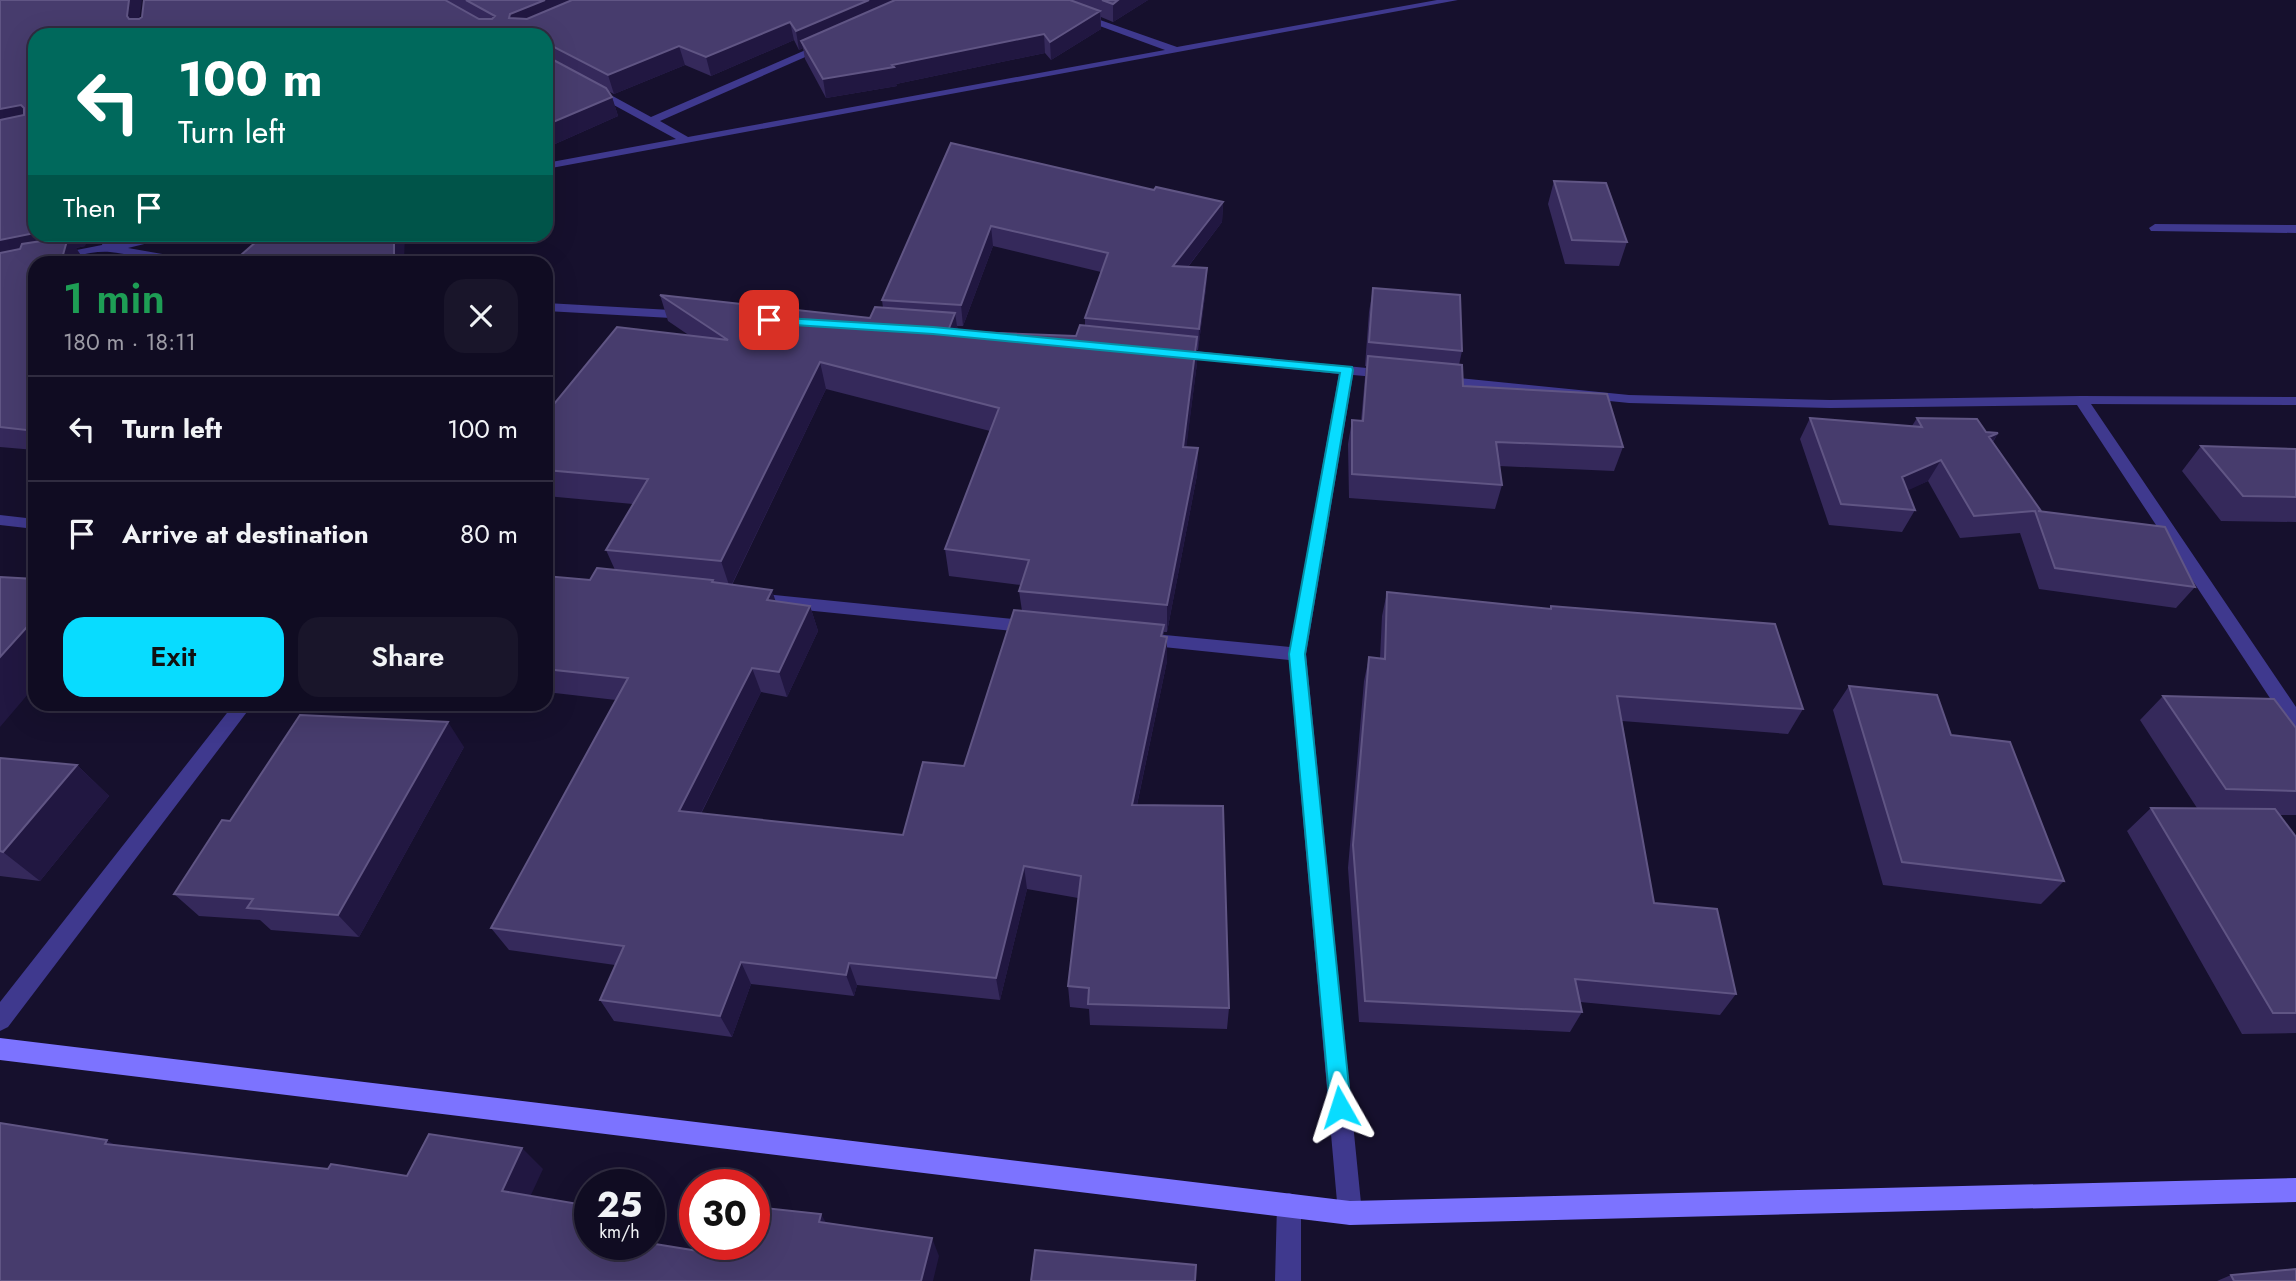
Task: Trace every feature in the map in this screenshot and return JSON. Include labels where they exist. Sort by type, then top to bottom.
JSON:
[{"type":"main road","points":[[0,1049],[1350,1213],[2296,1190]]},
{"type":"street","points":[[1034,0],[1179,51]]},
{"type":"street","points":[[553,165],[1453,0]]},
{"type":"street","points":[[651,121],[838,39]]},
{"type":"street","points":[[581,83],[686,140]]},
{"type":"street","points":[[2155,228],[2296,229]]},
{"type":"street","points":[[56,256],[106,242]]},
{"type":"street","points":[[114,242],[164,256]]},
{"type":"street","points":[[553,308],[700,316]]},
{"type":"street","points":[[1154,352],[1401,376]]},
{"type":"street","points":[[1347,370],[1297,654],[1350,1213]]},
{"type":"street","points":[[1428,378],[1629,399],[1830,404],[2081,400],[2296,401]]},
{"type":"street","points":[[2081,400],[2296,722]]},
{"type":"street","points":[[0,520],[28,523]]},
{"type":"street","points":[[741,597],[1046,629]]},
{"type":"street","points":[[1130,637],[1297,654]]},
{"type":"street","points":[[0,1020],[239,711]]},
{"type":"street","points":[[1288,1281],[1289,1205]]},
{"type":"building","points":[[0,0],[129,0],[127,16],[129,19],[139,19],[142,17],[144,0],[445,0],[479,19],[492,19],[495,16],[466,0],[545,0],[510,14],[509,18],[527,19],[572,0],[869,0],[796,31],[790,22],[706,57],[679,46],[608,75],[553,47],[553,28],[28,28],[28,234],[0,240],[0,120],[24,115],[24,108],[21,105],[0,109]]},
{"type":"building","points":[[895,0],[1070,0],[1100,11],[1050,42],[1044,34],[892,65],[894,67],[823,79],[801,41]]},
{"type":"building","points":[[1102,0],[1118,0],[1113,4]]},
{"type":"building","points":[[553,60],[606,88],[612,97],[553,122]]},
{"type":"building","points":[[951,143],[1154,190],[1156,187],[1223,202],[1173,266],[1207,268],[1199,329],[1085,318],[1108,253],[991,226],[961,305],[882,300]]},
{"type":"building","points":[[1554,181],[1606,183],[1627,242],[1572,240]]},
{"type":"building","points":[[67,242],[63,256],[28,256],[28,430],[0,427],[0,253],[20,249],[22,244]]},
{"type":"building","points":[[256,242],[394,242],[394,256],[240,256]]},
{"type":"building","points":[[1373,288],[1460,295],[1462,351],[1369,342]]},
{"type":"building","points":[[660,295],[870,318],[875,307],[955,313],[948,331],[1076,336],[1080,325],[1197,337],[1183,447],[1198,448],[1167,605],[1019,591],[1029,560],[945,549],[999,408],[820,362],[721,561],[606,550],[648,479],[553,471],[553,405],[617,327],[728,340]]},
{"type":"building","points":[[1368,356],[1462,365],[1463,386],[1607,394],[1623,447],[1496,442],[1502,485],[1352,474],[1352,420],[1363,421]]},
{"type":"building","points":[[1810,418],[1922,427],[1917,418],[1977,419],[1986,432],[1998,433],[1989,437],[2041,511],[2038,511],[2165,527],[2195,587],[2055,568],[2035,511],[1974,516],[1941,460],[1902,477],[1915,510],[1841,504]]},
{"type":"building","points":[[2201,446],[2296,449],[2296,497],[2243,496]]},
{"type":"building","points":[[597,568],[713,580],[712,582],[772,590],[767,600],[810,606],[779,672],[752,668],[679,811],[903,835],[923,762],[964,766],[1014,610],[1164,625],[1161,636],[1167,637],[1132,805],[1223,806],[1229,1008],[1088,1004],[1089,988],[1068,986],[1081,876],[1024,866],[996,978],[849,963],[846,975],[741,962],[720,1016],[600,1000],[624,946],[491,928],[628,678],[553,670],[553,577],[590,580]]},
{"type":"building","points":[[0,577],[28,579],[28,626],[0,657]]},
{"type":"building","points":[[1387,592],[1551,609],[1551,606],[1775,624],[1803,709],[1617,696],[1654,903],[1717,909],[1736,994],[1575,979],[1582,1012],[1365,1001],[1353,845],[1369,657],[1385,659]]},
{"type":"building","points":[[1849,686],[1937,695],[1951,735],[2010,742],[2064,881],[1902,862]]},
{"type":"building","points":[[2163,696],[2274,699],[2296,728],[2296,791],[2226,789]]},
{"type":"building","points":[[300,715],[448,722],[338,915],[247,908],[253,899],[174,894],[222,820],[230,821]]},
{"type":"building","points":[[0,758],[77,765],[3,852],[0,851]]},
{"type":"building","points":[[2151,808],[2275,809],[2296,837],[2296,1013],[2273,1013]]},
{"type":"building","points":[[0,1123],[107,1140],[105,1144],[328,1169],[331,1164],[407,1176],[429,1134],[522,1148],[502,1191],[574,1203],[574,1260],[665,1260],[665,1246],[679,1248],[679,1260],[770,1260],[770,1209],[821,1214],[819,1222],[932,1238],[921,1281],[0,1281]]},
{"type":"building","points":[[1035,1250],[1196,1265],[1195,1281],[1031,1281]]},
{"type":"building","points":[[2296,1269],[2296,1281],[2234,1281],[2231,1275]]},
{"type":"route","points":[[769,320],[933,330],[1347,370],[1297,654],[1340,1107]]}]
